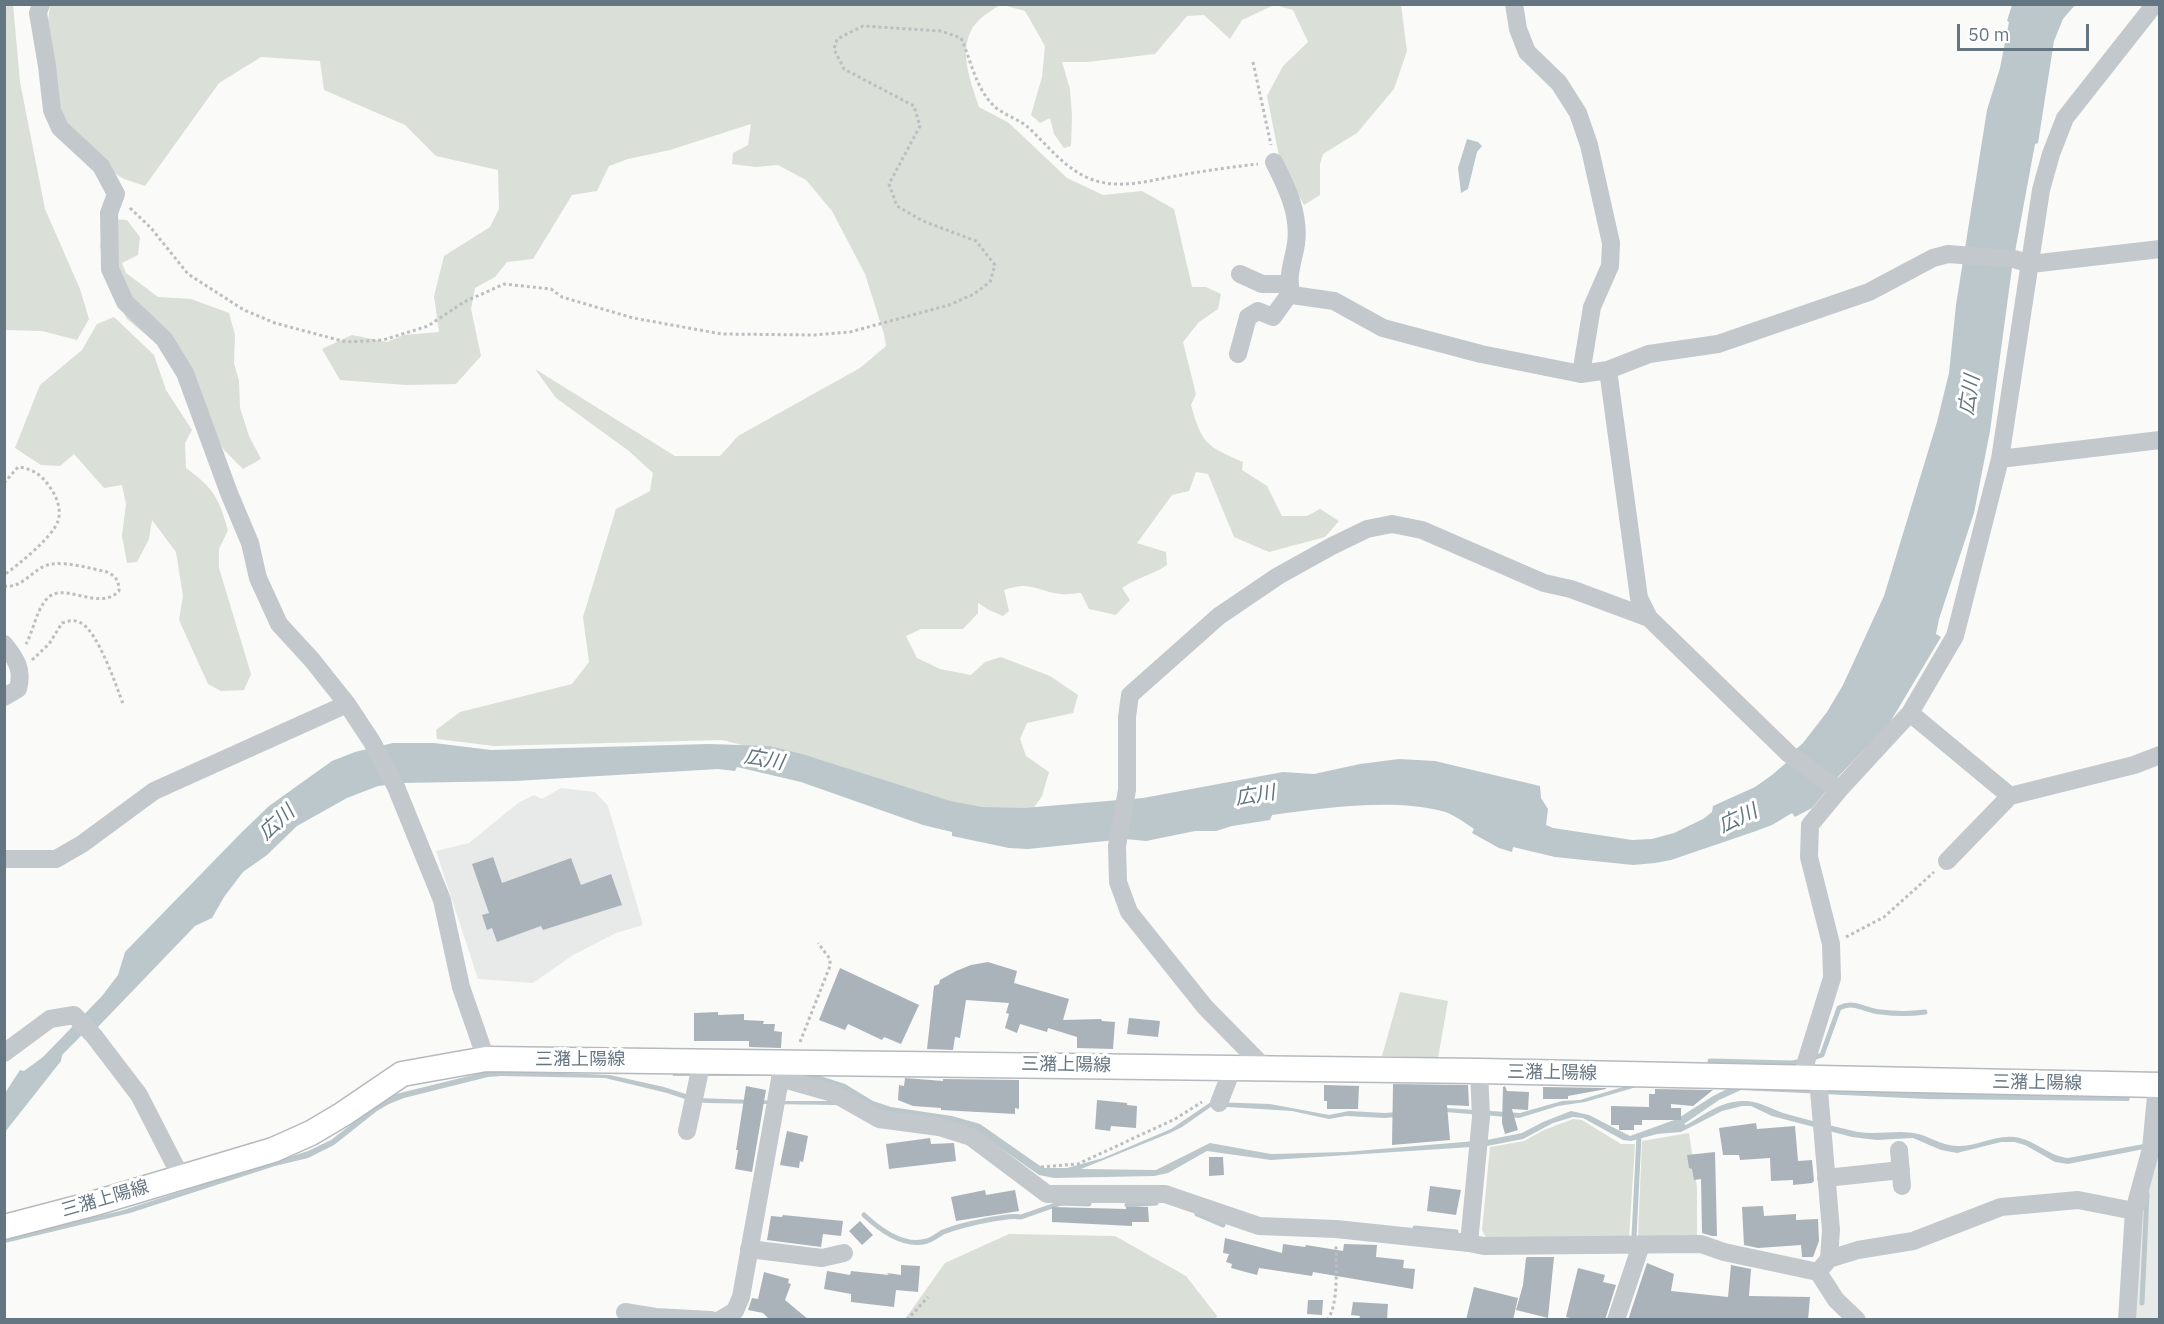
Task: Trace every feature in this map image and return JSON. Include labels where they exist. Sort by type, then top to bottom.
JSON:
[{"type":"main road","name":"三潴上陽線","points":[[4,1227],[282,1146],[343,1114],[402,1074],[486,1059],[698,1081],[785,1067],[1226,1085],[1265,1068],[1479,1071],[1813,1082],[2158,1085]]},
{"type":"street","points":[[40,4],[38,13],[52,110],[60,128],[101,166],[116,194],[109,213],[110,269],[125,302],[164,339],[185,373],[250,543],[258,578],[279,624],[312,660],[347,704],[372,742],[396,787],[442,900],[461,987],[486,1059]]},
{"type":"street","points":[[1514,4],[1518,29],[1527,52],[1558,82],[1578,113],[1589,145],[1611,243],[1610,266],[1592,307],[1581,374]]},
{"type":"street","points":[[1857,1320],[1836,1300],[1823,1266],[1831,1230],[1823,1137],[1813,1082],[1832,978],[1831,944],[1809,857],[1810,825],[1836,788],[1910,713],[1955,636],[2000,459],[2022,262],[2050,154],[2066,118],[2155,4]]},
{"type":"street","points":[[1238,354],[1248,317],[1258,311],[1273,317],[1289,288],[1296,242],[1296,214],[1288,189],[1274,162]]},
{"type":"street","points":[[1289,288],[1292,295],[1334,301],[1383,328],[1481,354],[1581,374],[1608,370],[1649,354],[1718,344],[1869,292],[1933,258],[1948,254],[2022,262],[2160,249]]},
{"type":"street","points":[[1240,274],[1262,284],[1289,288]]},
{"type":"street","points":[[1608,370],[1639,598],[1648,618],[1790,754],[1836,788]]},
{"type":"street","points":[[2000,459],[2160,440]]},
{"type":"street","points":[[1265,1068],[1205,1007],[1129,912],[1118,882],[1118,846],[1127,790],[1127,717],[1130,695],[1219,616],[1278,576],[1367,529],[1392,524],[1422,530],[1544,583],[1571,589],[1648,618]]},
{"type":"street","points":[[4,644],[19,664],[21,678],[18,689],[4,697]]},
{"type":"street","points":[[4,859],[56,859],[82,844],[154,791],[347,704]]},
{"type":"street","points":[[1910,713],[2010,796]]},
{"type":"street","points":[[1947,861],[2010,796],[2134,765],[2160,754]]},
{"type":"street","points":[[4,1053],[50,1019],[74,1015],[94,1036],[139,1095],[181,1177]]},
{"type":"street","points":[[720,1320],[735,1311],[741,1297],[775,1103],[785,1067],[879,1119],[939,1127],[971,1137],[1047,1194],[1165,1194],[1259,1226],[1336,1229],[1484,1246],[1701,1244],[1724,1252],[1823,1266],[1858,1250],[1913,1241],[2001,1207],[2078,1200],[2134,1211]]},
{"type":"street","points":[[1469,1243],[1481,1117],[1479,1071]]},
{"type":"street","points":[[687,1131],[698,1081]]},
{"type":"street","points":[[2127,1320],[2134,1211],[2151,1149],[2158,1085]]},
{"type":"street","points":[[1826,1178],[1901,1178],[1899,1149]]},
{"type":"street","points":[[1616,1320],[1641,1245]]},
{"type":"street","points":[[749,1249],[822,1258],[844,1253]]},
{"type":"street","points":[[625,1312],[655,1318],[711,1320]]},
{"type":"path","points":[[116,194],[151,228],[188,274],[244,310],[275,323],[346,342],[383,340],[428,326],[464,302],[504,284],[551,289],[562,297],[633,318],[722,334],[815,335],[850,332],[949,304],[974,294],[990,282],[995,265],[976,241],[923,221],[897,206],[889,184],[920,126],[914,106],[844,69],[834,49],[837,39],[862,26],[941,32],[961,38],[973,72],[992,105],[1029,127],[1065,164],[1092,179],[1111,184],[1140,184],[1174,176],[1274,162],[1252,62]]},
{"type":"path","points":[[4,483],[18,467],[33,471],[47,482],[56,496],[58,510],[58,522],[42,543],[4,575]]},
{"type":"path","points":[[4,586],[15,586],[51,564],[107,572],[114,575],[119,583],[119,591],[113,597],[103,599],[63,593],[52,594],[41,608],[19,664]]},
{"type":"path","points":[[19,664],[40,655],[62,623],[72,621],[81,623],[89,630],[100,649],[123,704]]},
{"type":"path","points":[[1831,944],[1884,917],[1947,861]]},
{"type":"path","points":[[785,1067],[830,966],[830,959],[818,943]]},
{"type":"path","points":[[1027,1178],[1041,1167],[1078,1164],[1175,1119],[1226,1085]]},
{"type":"path","points":[[1327,1320],[1330,1316],[1335,1290],[1336,1229]]},
{"type":"path","points":[[907,1320],[928,1297]]},
{"type":"shaded area","points":[[13,4],[20,82],[45,209],[80,289],[89,319],[77,340],[42,331],[5,330],[4,5]]},
{"type":"shaded area","points":[[50,5],[1000,5],[981,18],[968,38],[966,61],[979,107],[1009,123],[1067,178],[1103,195],[1142,191],[1174,209],[1192,287],[1206,287],[1221,294],[1218,309],[1199,322],[1183,342],[1196,394],[1191,405],[1203,436],[1213,447],[1243,462],[1242,470],[1267,486],[1282,516],[1307,516],[1320,509],[1339,521],[1325,537],[1269,552],[1234,537],[1208,474],[1196,472],[1189,491],[1172,495],[1137,543],[1166,552],[1167,565],[1122,588],[1130,600],[1116,615],[1089,609],[1081,593],[1052,593],[1021,586],[1004,590],[1009,611],[1003,616],[978,603],[978,613],[963,629],[921,629],[906,636],[917,658],[940,669],[971,675],[985,662],[1001,657],[1050,676],[1078,695],[1073,713],[1027,723],[1020,739],[1026,756],[1049,772],[1042,796],[1027,818],[847,782],[795,758],[722,740],[494,746],[437,739],[436,730],[460,712],[572,684],[589,662],[583,617],[616,509],[650,491],[653,473],[629,451],[556,398],[535,369],[675,456],[720,456],[738,436],[860,368],[886,346],[865,274],[832,211],[806,180],[778,165],[756,167],[732,164],[733,153],[748,145],[751,124],[670,150],[628,159],[609,166],[597,191],[572,195],[533,259],[507,262],[495,277],[475,288],[471,309],[481,356],[456,384],[406,385],[340,380],[322,349],[352,335],[387,342],[404,335],[439,332],[434,296],[444,256],[490,227],[499,209],[498,170],[436,156],[405,125],[324,90],[320,61],[261,57],[219,83],[145,186],[124,179],[73,148],[44,52]]},
{"type":"shaded area","points":[[1003,5],[1274,5],[1242,20],[1230,39],[1204,15],[1187,16],[1155,54],[1088,62],[1062,62],[1070,89],[1072,116],[1071,146],[1064,148],[1054,134],[1050,118],[1040,123],[1031,115],[1042,77],[1045,46],[1025,11]]},
{"type":"shaded area","points":[[1275,5],[1401,5],[1407,51],[1394,89],[1357,133],[1323,154],[1320,164],[1320,195],[1304,205],[1280,161],[1267,96],[1283,66],[1308,42],[1293,10]]},
{"type":"shaded area","points":[[105,219],[127,220],[140,237],[138,255],[122,263],[126,273],[158,297],[191,299],[229,313],[235,335],[234,363],[239,381],[240,408],[249,436],[261,459],[243,469],[224,450],[163,349],[127,319],[111,289],[100,246]]},
{"type":"shaded area","points":[[114,317],[154,355],[166,390],[192,430],[185,443],[186,468],[214,494],[224,518],[228,530],[219,549],[219,568],[251,674],[244,690],[221,691],[208,684],[179,620],[183,596],[176,552],[152,520],[149,539],[137,562],[127,563],[122,536],[126,504],[122,485],[104,488],[74,454],[60,466],[41,465],[15,448],[40,385],[82,350],[97,324]]},
{"type":"shaded area","points":[[561,788],[595,792],[608,806],[643,925],[616,933],[573,955],[533,983],[478,979],[436,851],[469,843],[518,803],[534,795],[542,799]]},
{"type":"shaded area","points":[[1400,992],[1448,1001],[1438,1058],[1382,1056]]},
{"type":"shaded area","points":[[1573,1119],[1582,1120],[1621,1144],[1635,1144],[1629,1238],[1486,1238],[1482,1230],[1490,1147],[1524,1141],[1544,1130]]},
{"type":"shaded area","points":[[1689,1133],[1697,1187],[1697,1238],[1638,1237],[1642,1141]]},
{"type":"shaded area","points":[[2159,1147],[2159,1319],[2134,1320],[2140,1229],[2145,1192]]},
{"type":"shaded area","points":[[1009,1234],[1115,1236],[1186,1276],[1217,1316],[1216,1319],[905,1319],[945,1263]]},
{"type":"water","name":"広川","points":[[2012,5],[2075,5],[2063,19],[2054,41],[2038,143],[2035,144],[2012,268],[1990,431],[1974,513],[1939,619],[1936,634],[1941,637],[1889,724],[1812,808],[1795,817],[1792,813],[1772,825],[1671,860],[1633,865],[1555,857],[1513,847],[1512,852],[1499,848],[1472,833],[1474,829],[1446,812],[1402,805],[1357,806],[1272,815],[1270,820],[1216,831],[1195,831],[1146,841],[1125,839],[1028,849],[1009,848],[952,836],[952,832],[923,825],[801,782],[737,767],[735,771],[718,769],[515,781],[402,783],[378,786],[347,798],[297,826],[267,855],[243,872],[212,918],[195,926],[95,1030],[85,1032],[62,1055],[61,1061],[5,1132],[5,1093],[20,1070],[24,1071],[43,1057],[102,996],[118,975],[125,952],[242,832],[269,806],[332,761],[355,752],[393,743],[434,743],[491,750],[709,744],[769,746],[802,754],[950,801],[982,807],[1024,808],[1143,798],[1283,772],[1314,774],[1360,764],[1399,759],[1435,761],[1540,786],[1541,798],[1548,809],[1546,825],[1553,828],[1632,840],[1652,839],[1674,833],[1703,819],[1712,812],[1713,806],[1755,787],[1772,775],[1803,743],[1827,712],[1843,685],[1884,596],[1937,422],[1949,373],[1956,305],[1987,110],[2000,68],[2009,22],[2007,21]]},
{"type":"water","points":[[1467,139],[1478,142],[1482,146],[1477,152],[1468,189],[1461,193],[1458,168]]},
{"type":"water","points":[[493,1070],[610,1075],[664,1087],[698,1098],[827,1101],[856,1098],[797,1076],[673,1076],[672,1071],[805,1071],[845,1084],[873,1101],[891,1107],[952,1116],[980,1124],[1043,1168],[1067,1168],[1103,1158],[1171,1129],[1211,1102],[1270,1104],[1329,1115],[1349,1111],[1385,1113],[1446,1108],[1520,1113],[1562,1101],[1580,1100],[1639,1082],[1640,1086],[1519,1118],[1445,1112],[1385,1118],[1346,1116],[1329,1119],[1292,1111],[1212,1106],[1170,1133],[1081,1169],[1156,1170],[1210,1143],[1271,1154],[1345,1152],[1487,1140],[1522,1133],[1571,1111],[1589,1115],[1630,1136],[1677,1119],[1735,1085],[1934,1093],[2130,1096],[2129,1101],[1927,1099],[1741,1090],[1719,1100],[1684,1124],[1728,1103],[1744,1101],[1858,1132],[1913,1133],[1953,1146],[1967,1146],[2007,1137],[2021,1138],[2061,1157],[2068,1158],[2160,1141],[2159,1146],[2068,1164],[2055,1162],[2025,1145],[2014,1142],[2001,1142],[1957,1153],[1941,1150],[1913,1138],[1877,1140],[1852,1137],[1772,1116],[1751,1106],[1742,1106],[1722,1111],[1681,1132],[1657,1134],[1631,1141],[1623,1140],[1583,1118],[1573,1117],[1553,1123],[1523,1139],[1487,1146],[1271,1160],[1207,1151],[1168,1173],[1154,1176],[1054,1178],[1039,1175],[976,1131],[889,1113],[862,1102],[834,1105],[706,1103],[605,1078],[501,1076],[488,1077],[404,1098],[389,1104],[334,1145],[308,1158],[275,1166],[130,1213],[5,1243],[4,1237],[120,1211],[308,1151],[331,1140],[383,1100],[396,1094]]},
{"type":"building","points":[[493,857],[502,883],[571,858],[581,885],[611,874],[622,905],[543,930],[541,926],[497,942],[492,928],[487,930],[482,915],[489,913],[472,864]]},
{"type":"building","points":[[988,962],[1017,971],[1014,983],[1069,999],[1063,1020],[1101,1019],[1115,1022],[1113,1049],[1077,1048],[1077,1037],[1048,1028],[1047,1032],[1020,1024],[1017,1033],[1005,1028],[1009,1003],[966,1000],[960,1038],[955,1037],[953,1050],[927,1049],[934,986],[956,971]]},
{"type":"building","points":[[840,968],[919,1005],[901,1044],[884,1037],[882,1040],[848,1024],[845,1030],[819,1020]]},
{"type":"building","points":[[718,1012],[718,1015],[744,1014],[744,1020],[775,1024],[774,1031],[782,1032],[781,1048],[749,1047],[749,1041],[694,1041],[694,1013]]},
{"type":"building","points":[[1129,1018],[1160,1021],[1158,1037],[1127,1034]]},
{"type":"building","points":[[905,1078],[943,1081],[943,1079],[1019,1080],[1019,1109],[1015,1108],[1015,1114],[913,1106],[898,1100],[899,1085],[904,1086]]},
{"type":"building","points":[[1393,1084],[1468,1085],[1469,1106],[1447,1105],[1450,1140],[1392,1145]]},
{"type":"building","points":[[1324,1085],[1359,1086],[1358,1109],[1327,1109],[1327,1101],[1324,1101]]},
{"type":"building","points":[[746,1086],[766,1090],[752,1172],[735,1169]]},
{"type":"building","points":[[1505,1086],[1507,1091],[1529,1092],[1528,1110],[1512,1109],[1518,1130],[1505,1134],[1502,1123],[1503,1087]]},
{"type":"building","points":[[1543,1087],[1606,1089],[1568,1096],[1568,1099],[1543,1099]]},
{"type":"building","points":[[1655,1089],[1713,1090],[1693,1106],[1671,1104],[1671,1108],[1681,1108],[1681,1120],[1642,1120],[1642,1125],[1634,1125],[1634,1130],[1619,1130],[1619,1125],[1611,1125],[1611,1106],[1649,1107],[1649,1094],[1655,1094]]},
{"type":"building","points":[[1097,1100],[1137,1106],[1136,1128],[1111,1126],[1110,1131],[1095,1129]]},
{"type":"building","points":[[1756,1123],[1757,1129],[1795,1126],[1798,1161],[1812,1160],[1814,1181],[1812,1183],[1793,1185],[1793,1180],[1771,1181],[1770,1158],[1740,1160],[1739,1155],[1723,1155],[1719,1128]]},
{"type":"building","points":[[787,1131],[808,1136],[803,1162],[800,1161],[799,1168],[780,1165]]},
{"type":"building","points":[[930,1138],[931,1144],[954,1143],[956,1161],[889,1169],[886,1144]]},
{"type":"building","points":[[1715,1152],[1717,1236],[1712,1236],[1702,1233],[1701,1179],[1694,1180],[1687,1155]]},
{"type":"building","points":[[1209,1157],[1223,1157],[1224,1175],[1209,1176]]},
{"type":"building","points":[[1430,1186],[1461,1190],[1456,1215],[1427,1211]]},
{"type":"building","points":[[985,1190],[986,1195],[1015,1190],[1019,1211],[956,1221],[951,1197]]},
{"type":"building","points":[[1763,1206],[1764,1216],[1796,1214],[1796,1220],[1818,1219],[1819,1241],[1813,1257],[1802,1257],[1801,1245],[1758,1248],[1744,1245],[1742,1207]]},
{"type":"building","points":[[1052,1207],[1126,1209],[1126,1207],[1148,1207],[1149,1222],[1132,1222],[1132,1226],[1052,1222]]},
{"type":"building","points":[[783,1215],[843,1221],[841,1236],[823,1234],[821,1247],[767,1240],[771,1216],[782,1217]]},
{"type":"building","points":[[860,1221],[873,1235],[862,1245],[849,1231]]},
{"type":"building","points":[[1225,1238],[1282,1253],[1283,1244],[1343,1251],[1344,1244],[1377,1245],[1376,1257],[1404,1260],[1403,1268],[1415,1269],[1413,1289],[1313,1272],[1312,1276],[1259,1268],[1257,1275],[1231,1268],[1232,1264],[1226,1262],[1229,1254],[1223,1253]]},
{"type":"building","points":[[1527,1257],[1554,1257],[1548,1318],[1516,1310]]},
{"type":"building","points":[[1647,1263],[1674,1274],[1671,1291],[1728,1297],[1731,1265],[1751,1269],[1749,1296],[1810,1297],[1808,1320],[1628,1320]]},
{"type":"building","points":[[901,1265],[920,1266],[918,1292],[896,1290],[894,1307],[851,1302],[851,1294],[824,1289],[827,1271],[850,1275],[851,1271],[901,1275]]},
{"type":"building","points":[[1578,1268],[1605,1275],[1603,1282],[1616,1285],[1605,1320],[1577,1320],[1566,1317]]},
{"type":"building","points":[[764,1272],[789,1279],[788,1283],[791,1284],[785,1300],[809,1320],[770,1320],[763,1313],[748,1310],[752,1298],[758,1299]]},
{"type":"building","points":[[1474,1287],[1518,1298],[1513,1320],[1466,1320]]},
{"type":"building","points":[[1308,1300],[1323,1300],[1322,1315],[1307,1314]]},
{"type":"building","points":[[1353,1302],[1388,1304],[1387,1320],[1359,1320],[1360,1316],[1351,1315]]},
{"type":"waterway","points":[[1810,1059],[1822,1055],[1839,1008],[1850,1005],[1887,1013],[1925,1012]]},
{"type":"waterway","points":[[1710,1061],[1793,1063],[1801,1061]]},
{"type":"waterway","points":[[1634,1237],[1639,1136]]},
{"type":"waterway","points":[[2142,1303],[2147,1194]]},
{"type":"waterway","points":[[864,1215],[892,1236],[901,1240],[918,1242],[929,1240],[961,1226],[987,1220],[1021,1217],[1061,1203],[1089,1204]]},
{"type":"waterway","points":[[1127,1205],[1156,1203]]},
{"type":"waterway","points":[[1197,1214],[1223,1225]]},
{"type":"waterway","points":[[1415,1228],[1456,1232]]}]
